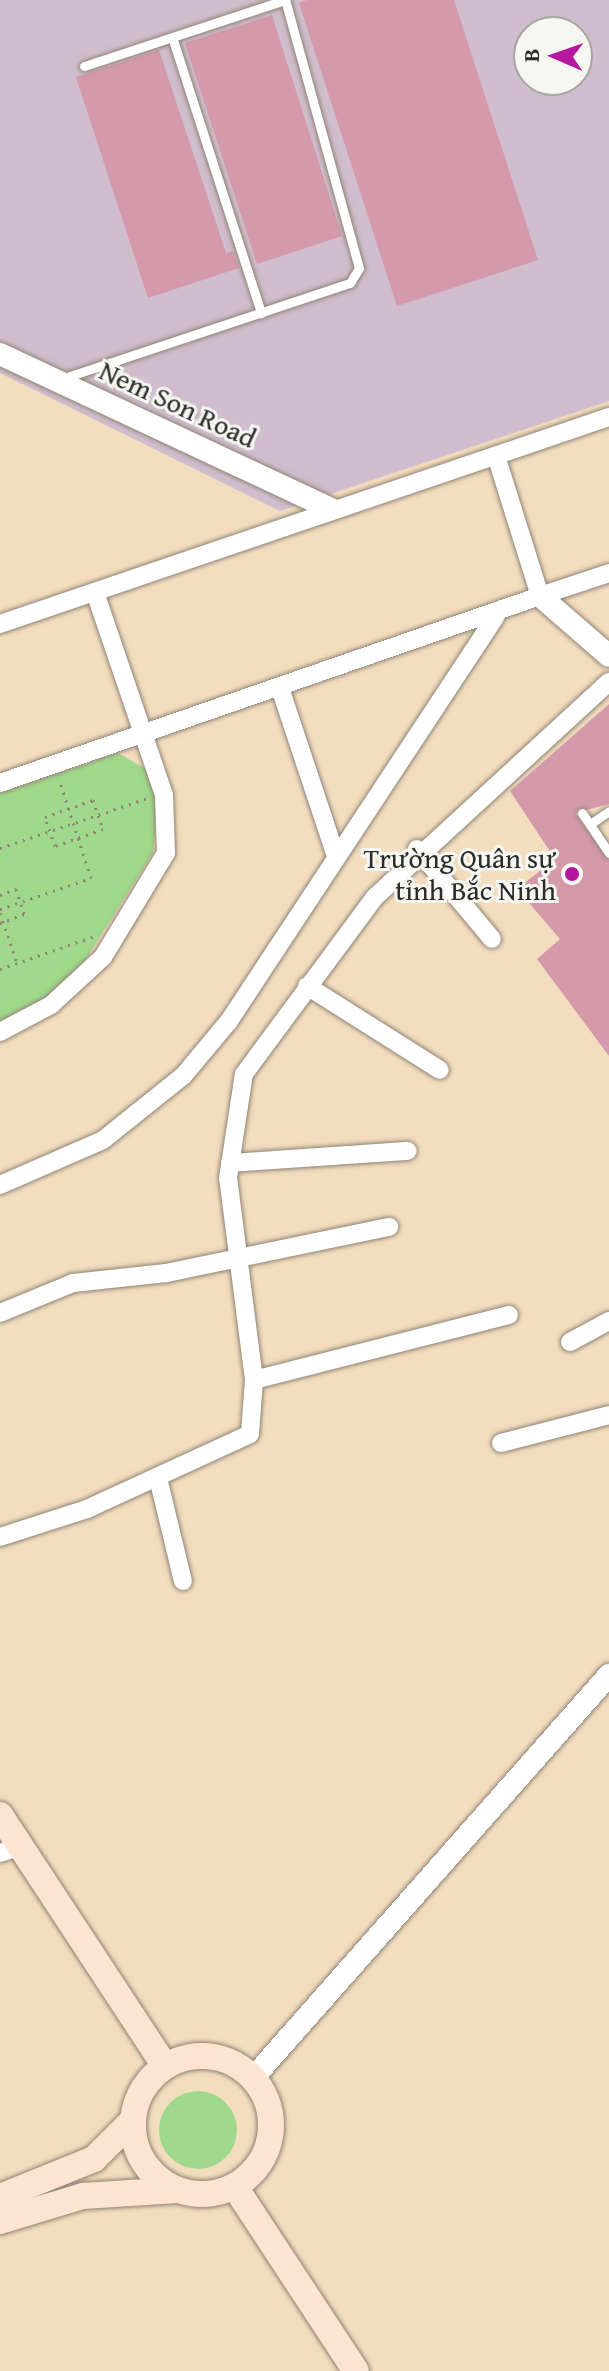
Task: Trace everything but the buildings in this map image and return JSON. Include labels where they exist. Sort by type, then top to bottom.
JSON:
[{"type":"main road","points":[[0,1815],[9,1850],[165,2066]]},
{"type":"main road","points":[[0,2197],[94,2159],[133,2120],[140,2095],[165,2066],[204,2055],[253,2078],[271,2116],[269,2143],[257,2169],[235,2187],[213,2194],[177,2190],[83,2196],[0,2221]]},
{"type":"main road","points":[[133,2120],[147,2168],[177,2190]]},
{"type":"main road","points":[[235,2187],[356,2371]]},
{"type":"street","name":"Nem Son Road","points":[[0,354],[331,509]]},
{"type":"street","points":[[0,624],[609,417]]},
{"type":"street","points":[[496,456],[540,596],[609,656]]},
{"type":"street","points":[[0,783],[281,691],[495,617],[540,596],[609,573]]},
{"type":"street","points":[[0,1032],[74,987],[103,957],[156,875],[168,814],[95,592]]},
{"type":"street","points":[[0,1185],[74,1156],[157,1102],[229,1021],[495,617]]},
{"type":"street","points":[[0,1537],[158,1478],[250,1434],[254,1380],[235,1254],[230,1163],[244,1074],[375,897],[441,830],[609,682]]},
{"type":"street","points":[[281,691],[336,856]]},
{"type":"street","points":[[417,849],[492,939]]},
{"type":"street","points":[[307,986],[440,1070]]},
{"type":"street","points":[[230,1163],[408,1151]]},
{"type":"street","points":[[0,1313],[55,1287],[166,1273],[235,1254],[389,1227]]},
{"type":"street","points":[[254,1380],[509,1315]]},
{"type":"street","points":[[570,1342],[609,1321]]},
{"type":"street","points":[[501,1443],[609,1415]]},
{"type":"street","points":[[158,1478],[183,1581]]},
{"type":"street","points":[[253,2078],[609,1675]]},
{"type":"lane","points":[[57,381],[350,283],[359,268],[285,0],[173,40],[84,66]]},
{"type":"lane","points":[[173,40],[261,313]]},
{"type":"lane","points":[[590,824],[609,811]]},
{"type":"lane","points":[[582,813],[609,853]]},
{"type":"path","points":[[17,963],[0,911],[91,878],[59,778]]},
{"type":"path","points":[[0,848],[151,797]]},
{"type":"path","points":[[93,800],[103,829],[55,846],[45,817],[69,809],[93,800]]},
{"type":"path","points":[[0,895],[16,889],[24,914],[2,923]]},
{"type":"path","points":[[0,969],[101,934]]},
{"type":"shaded area","points":[[0,0],[609,0],[609,401],[280,511],[0,373]]},
{"type":"green space","points":[[118,753],[146,769],[158,804],[153,853],[82,965],[45,998],[0,1022],[0,793]]},
{"type":"green space","points":[[198,2091],[213,2094],[230,2108],[237,2130],[234,2145],[220,2162],[198,2169],[183,2166],[166,2152],[159,2130],[162,2115],[176,2098]]},
{"type":"place","name":"Trường Quân sự tỉnh Bắc Ninh","points":[[572,874]]}]
